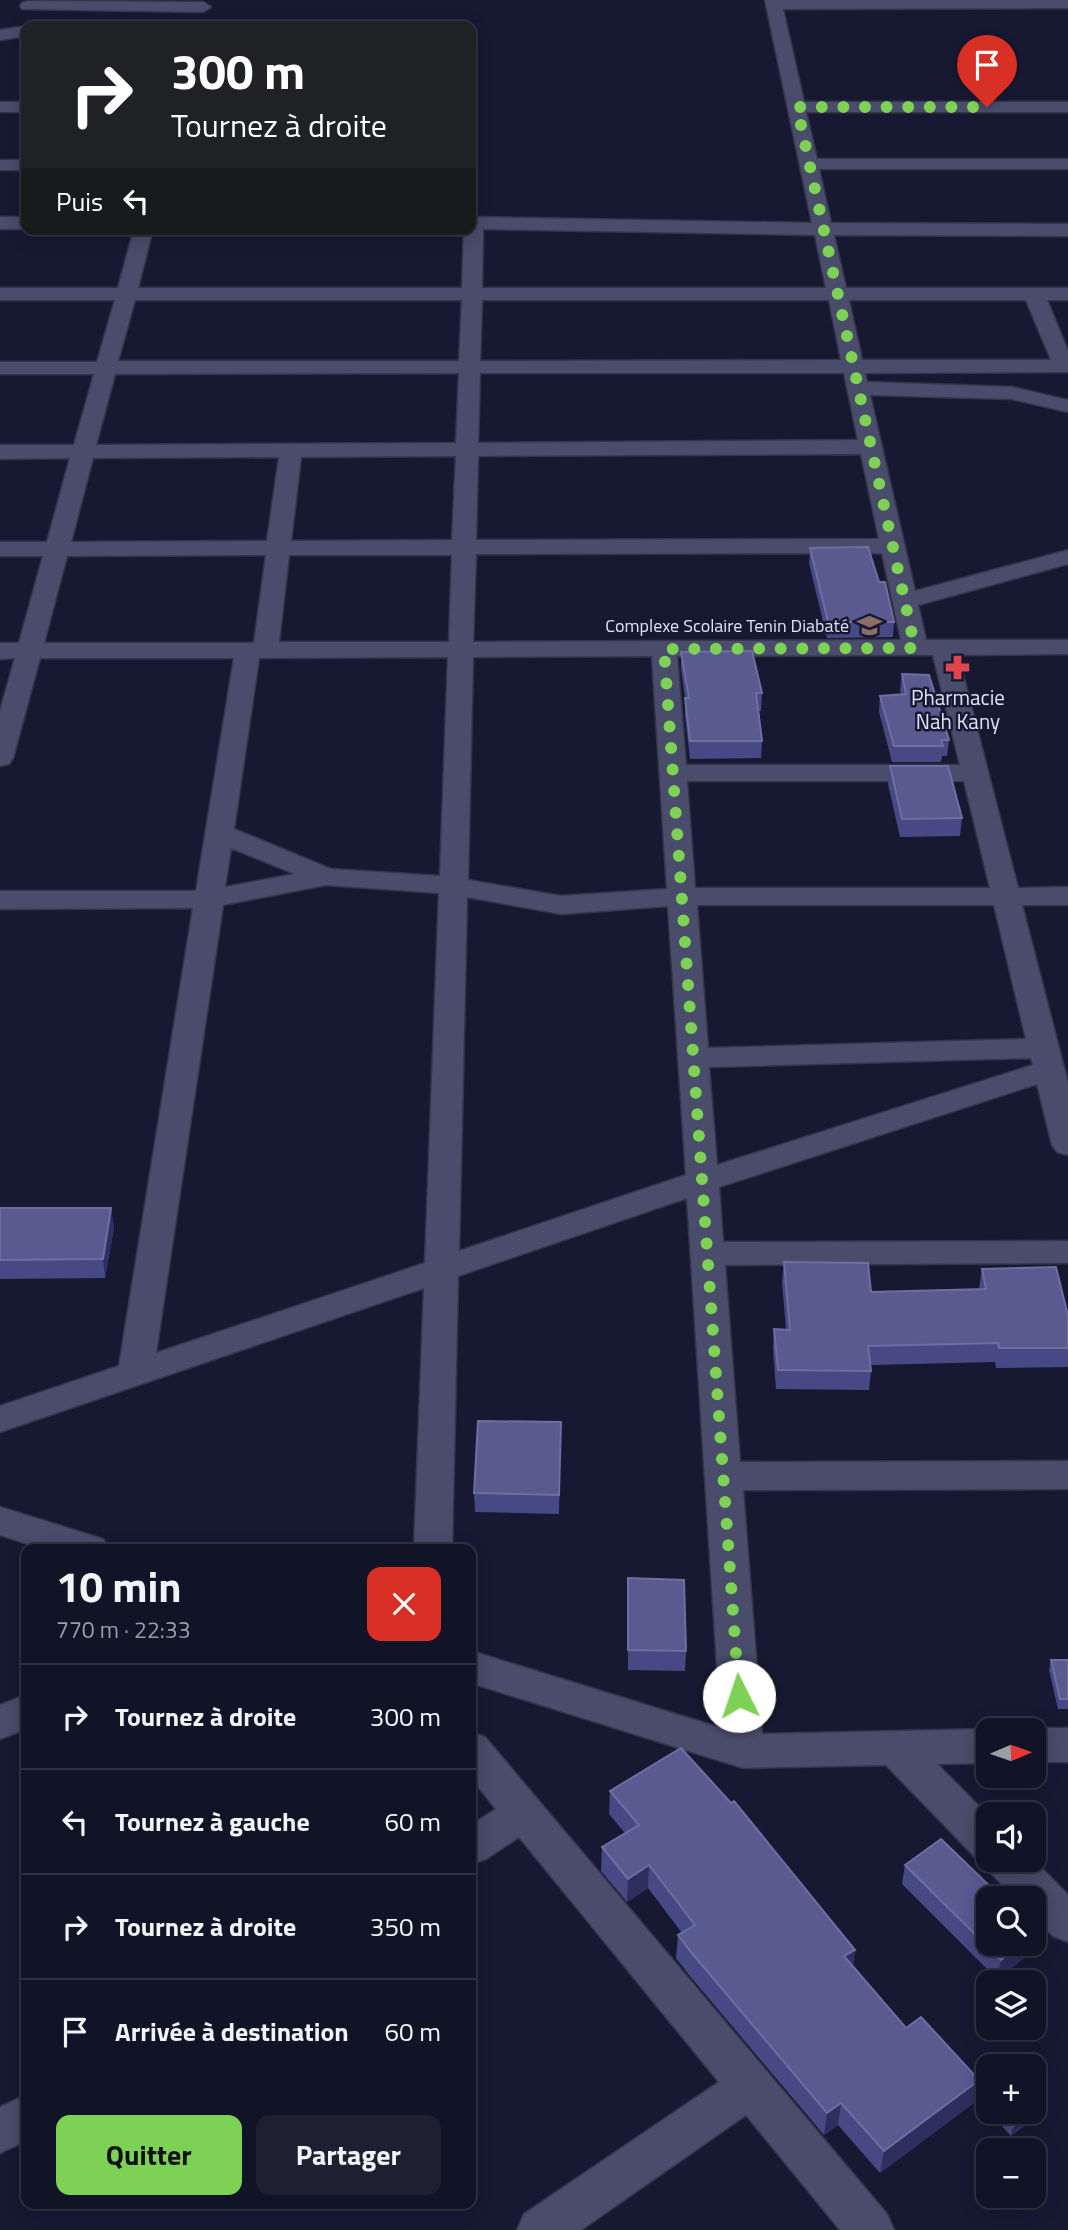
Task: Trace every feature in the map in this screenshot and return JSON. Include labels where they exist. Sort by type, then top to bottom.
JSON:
[{"type":"street","points":[[915,648],[773,2],[1065,2]]},
{"type":"street","points":[[28,6],[147,7],[203,4],[198,21]]},
{"type":"street","points":[[97,21],[147,7]]},
{"type":"street","points":[[0,35],[21,32]]},
{"type":"street","points":[[0,107],[21,107]]},
{"type":"street","points":[[797,107],[1068,107]]},
{"type":"street","points":[[809,164],[1068,164]]},
{"type":"street","points":[[0,165],[21,165]]},
{"type":"street","points":[[0,223],[21,223]]},
{"type":"street","points":[[476,223],[822,229],[1068,229]]},
{"type":"street","points":[[0,758],[142,235]]},
{"type":"street","points":[[433,1544],[472,235]]},
{"type":"street","points":[[0,294],[1068,294]]},
{"type":"street","points":[[0,368],[1066,366],[1034,294]]},
{"type":"street","points":[[858,388],[1012,393],[1068,406]]},
{"type":"street","points":[[0,452],[872,447]]},
{"type":"street","points":[[135,1374],[219,833],[278,548],[291,450]]},
{"type":"street","points":[[0,549],[893,546]]},
{"type":"street","points":[[905,601],[1068,557]]},
{"type":"street","points":[[0,651],[1068,647]]},
{"type":"street","points":[[944,648],[1047,1059],[1063,1105],[1068,1144]]},
{"type":"street","points":[[664,649],[743,1751]]},
{"type":"street","points":[[673,774],[975,773]]},
{"type":"street","points":[[219,833],[326,877]]},
{"type":"street","points":[[0,900],[208,899],[326,877],[452,885],[561,905],[682,897],[1068,896]]},
{"type":"street","points":[[693,1058],[1047,1059]]},
{"type":"street","points":[[0,1419],[702,1181],[1047,1059]]},
{"type":"street","points":[[707,1254],[1068,1252]]},
{"type":"street","points":[[723,1476],[1068,1475]]},
{"type":"street","points":[[0,1521],[74,1544]]},
{"type":"street","points":[[476,1669],[743,1751],[976,1746]]},
{"type":"street","points":[[0,1723],[21,1713]]},
{"type":"street","points":[[1046,1745],[1068,1745]]},
{"type":"street","points":[[895,1748],[976,1830]]},
{"type":"street","points":[[476,1755],[870,2230]]},
{"type":"street","points":[[476,1843],[524,1813]]},
{"type":"street","points":[[1018,1872],[1068,1923]]},
{"type":"street","points":[[541,2230],[750,2086]]},
{"type":"street","points":[[0,2132],[21,2119]]},
{"type":"building","points":[[868,547],[879,582],[885,582],[894,622],[828,622],[810,548]]},
{"type":"building","points":[[752,651],[762,693],[756,693],[762,741],[690,741],[685,698],[689,698],[681,652]]},
{"type":"building","points":[[902,674],[929,675],[949,740],[941,740],[943,746],[894,746],[880,696],[906,694]]},
{"type":"building","points":[[890,766],[948,766],[962,818],[902,819]]},
{"type":"building","points":[[0,1208],[111,1208],[103,1259],[0,1260]]},
{"type":"building","points":[[784,1262],[868,1263],[871,1292],[986,1289],[982,1269],[1056,1267],[1068,1316],[1068,1348],[999,1348],[998,1343],[868,1346],[871,1371],[778,1370],[774,1329],[790,1330]]},
{"type":"building","points":[[478,1421],[561,1422],[559,1495],[474,1493]]},
{"type":"building","points":[[628,1578],[684,1580],[686,1651],[628,1650]]},
{"type":"building","points":[[1051,1660],[1068,1660],[1068,1699],[1060,1699]]},
{"type":"building","points":[[681,1748],[731,1803],[734,1801],[855,1950],[844,1956],[906,2028],[921,2017],[976,2077],[976,2082],[884,2151],[841,2103],[827,2113],[678,1935],[695,1925],[649,1865],[628,1879],[602,1847],[639,1825],[610,1791]]},
{"type":"building","points":[[941,1839],[990,1886],[976,1886],[976,1935],[905,1865]]},
{"type":"place","name":"Complexe Scolaire Tenin Diabaté","points":[[869,625]]},
{"type":"place","name":"Pharmacie Nah Kany","points":[[958,668]]},
{"type":"route","points":[[739,1696],[664,649],[915,648],[797,107],[987,107]]}]
